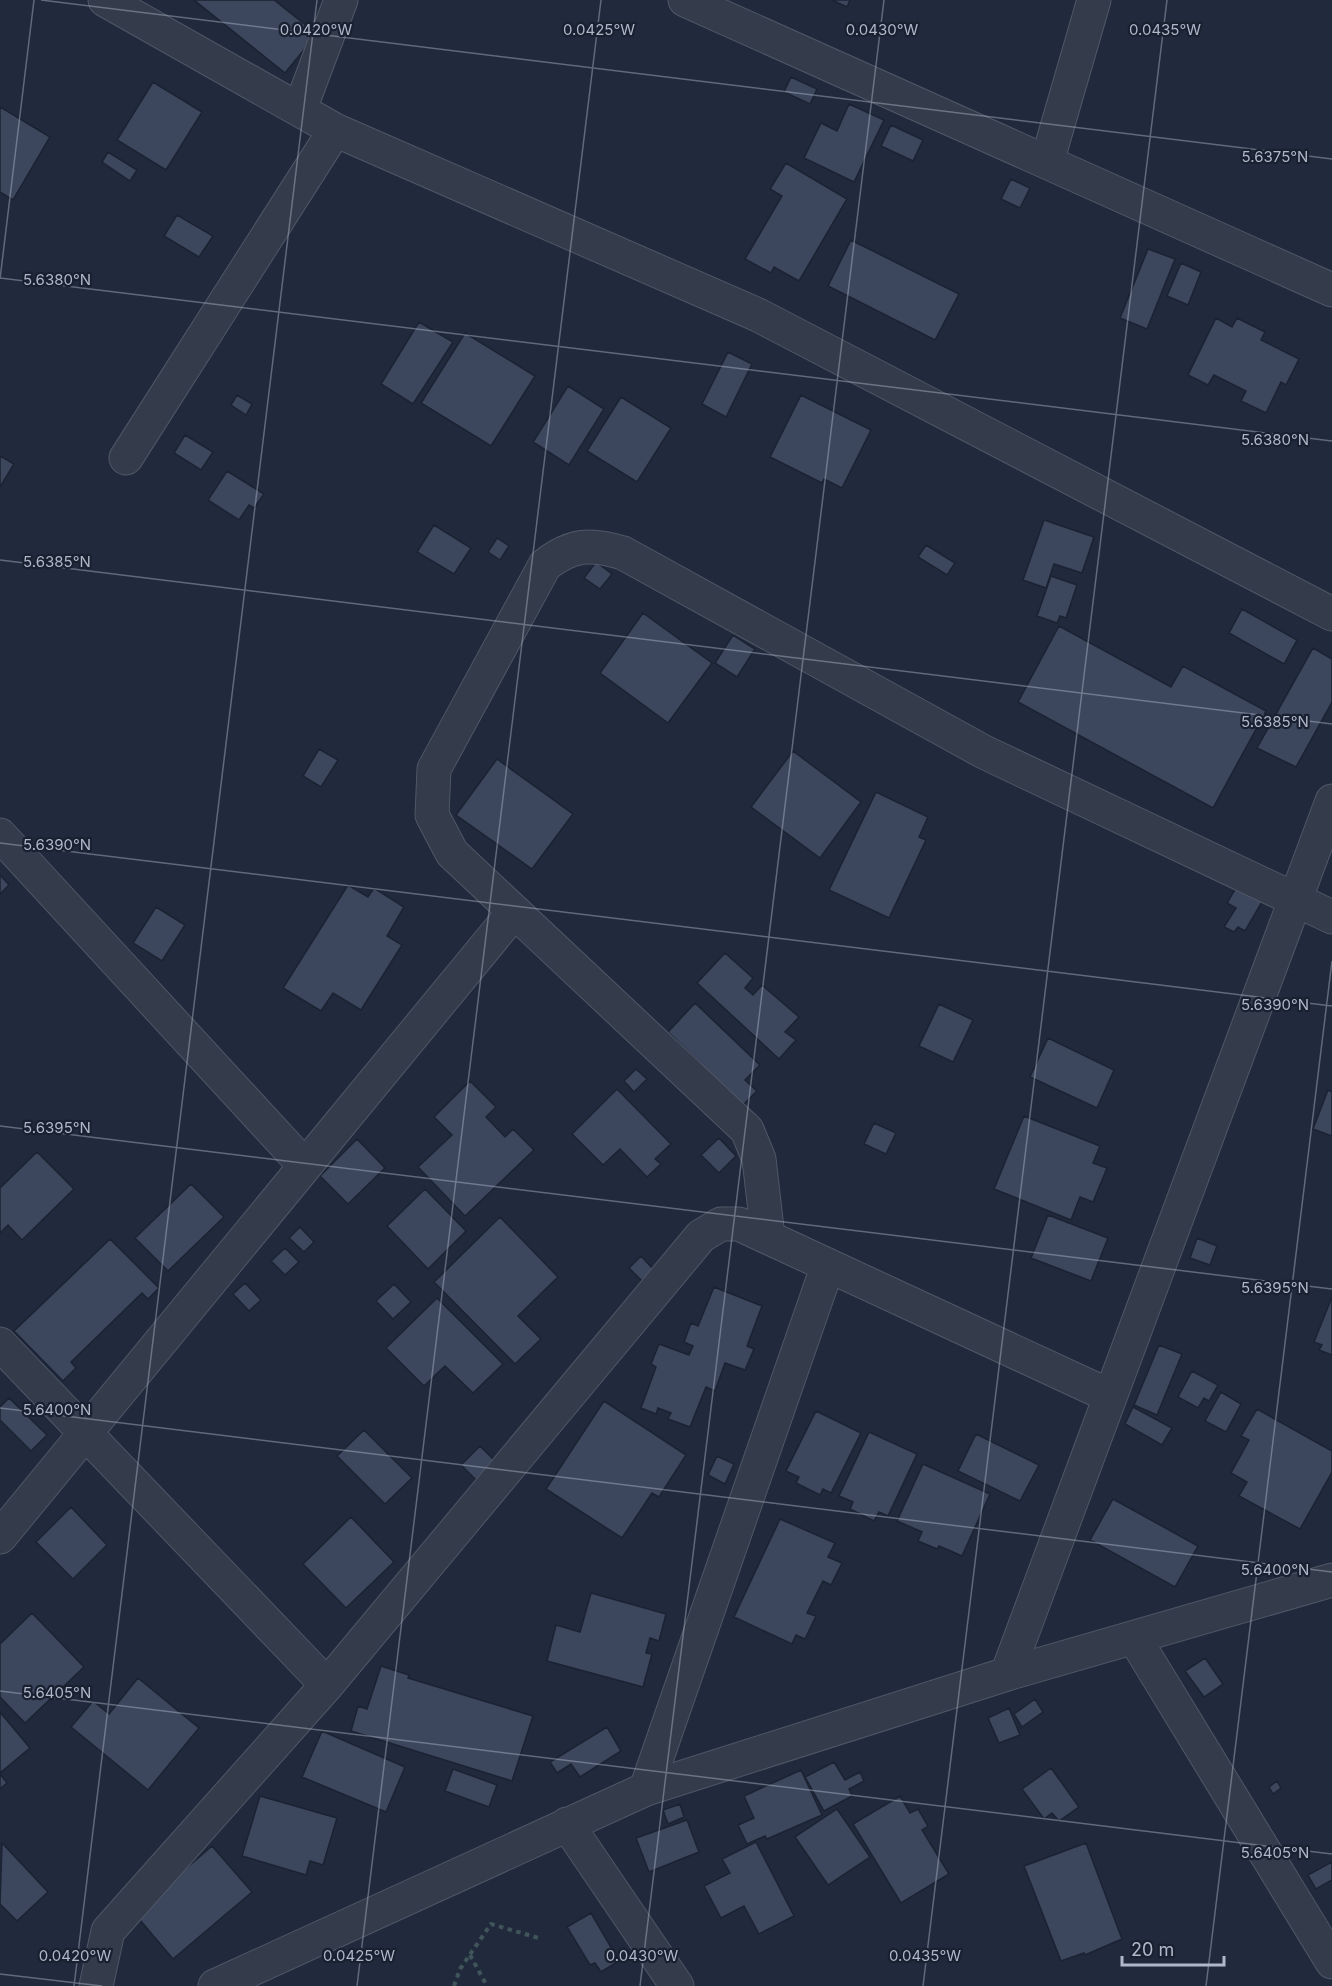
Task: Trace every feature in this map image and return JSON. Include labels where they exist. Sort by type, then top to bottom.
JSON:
[{"type":"street","points":[[105,0],[138,21],[335,130],[758,315],[1332,614]]},
{"type":"street","points":[[300,109],[341,0]]},
{"type":"street","points":[[686,0],[744,12],[1047,162],[1332,290]]},
{"type":"street","points":[[1047,162],[1094,0]]},
{"type":"street","points":[[126,458],[335,130]]},
{"type":"street","points":[[768,1237],[759,1159],[747,1130],[452,853],[432,815],[434,768],[545,565],[564,551],[598,546],[623,553],[984,752],[1332,917]]},
{"type":"street","points":[[1007,1674],[1332,801]]},
{"type":"street","points":[[0,835],[305,1166]]},
{"type":"street","points":[[0,1537],[514,912]]},
{"type":"street","points":[[96,1986],[108,1931],[327,1685],[701,1236],[721,1224],[739,1224],[1110,1396]]},
{"type":"street","points":[[646,1790],[828,1265]]},
{"type":"street","points":[[0,1344],[327,1685]]},
{"type":"street","points":[[215,1986],[646,1790],[1007,1674],[1135,1639],[1332,1580]]},
{"type":"street","points":[[1135,1639],[1332,1962]]},
{"type":"street","points":[[567,1824],[677,1986]]},
{"type":"path","points":[[454,1986],[460,1970],[491,1924],[542,1939]]},
{"type":"path","points":[[470,1955],[487,1986]]},
{"type":"building","points":[[194,0],[274,0],[317,34],[285,73]]},
{"type":"building","points":[[832,0],[850,0],[847,7]]},
{"type":"building","points":[[791,77],[817,89],[810,104],[784,92]]},
{"type":"building","points":[[153,82],[202,112],[166,170],[117,140]]},
{"type":"building","points":[[849,104],[884,120],[854,182],[804,158],[821,123],[837,131]]},
{"type":"building","points":[[0,107],[50,137],[13,200],[0,192]]},
{"type":"building","points":[[891,125],[923,140],[913,161],[881,146]]},
{"type":"building","points":[[108,152],[137,170],[130,181],[102,162]]},
{"type":"building","points":[[786,163],[847,199],[799,281],[774,267],[771,273],[745,259],[782,196],[770,189]]},
{"type":"building","points":[[1011,179],[1030,188],[1020,208],[1001,199]]},
{"type":"building","points":[[177,215],[213,236],[199,257],[164,236]]},
{"type":"building","points":[[851,240],[959,294],[935,340],[828,286]]},
{"type":"building","points":[[1148,249],[1175,259],[1147,329],[1120,318]]},
{"type":"building","points":[[1181,263],[1201,272],[1188,305],[1167,296]]},
{"type":"building","points":[[1216,318],[1232,327],[1237,318],[1265,332],[1261,340],[1299,359],[1286,385],[1281,382],[1266,413],[1241,401],[1246,391],[1214,375],[1208,385],[1188,375]]},
{"type":"building","points":[[419,322],[453,342],[413,404],[381,384]]},
{"type":"building","points":[[465,333],[535,376],[491,446],[421,403]]},
{"type":"building","points":[[728,352],[752,364],[726,417],[702,404]]},
{"type":"building","points":[[568,386],[604,409],[569,465],[533,442]]},
{"type":"building","points":[[237,395],[252,404],[246,415],[231,405]]},
{"type":"building","points":[[801,395],[871,430],[842,488],[824,479],[822,483],[770,457]]},
{"type":"building","points":[[621,397],[671,428],[637,482],[587,451]]},
{"type":"building","points":[[185,435],[213,452],[201,470],[174,453]]},
{"type":"building","points":[[0,456],[14,464],[0,487]]},
{"type":"building","points":[[227,471],[264,494],[254,508],[249,505],[239,520],[208,500]]},
{"type":"building","points":[[1044,520],[1094,537],[1082,573],[1054,564],[1046,588],[1023,580]]},
{"type":"building","points":[[434,525],[471,548],[454,574],[417,552]]},
{"type":"building","points":[[497,538],[509,546],[500,560],[488,552]]},
{"type":"building","points":[[926,545],[955,563],[947,575],[918,557]]},
{"type":"building","points":[[596,562],[612,574],[600,589],[584,578]]},
{"type":"building","points":[[1051,576],[1077,585],[1066,618],[1060,616],[1057,623],[1037,616]]},
{"type":"building","points":[[1242,609],[1297,640],[1284,664],[1229,633]]},
{"type":"building","points":[[643,613],[712,663],[668,723],[600,673]]},
{"type":"building","points":[[1059,626],[1171,687],[1183,666],[1266,711],[1213,808],[1018,702]]},
{"type":"building","points":[[733,635],[755,649],[737,677],[715,663]]},
{"type":"building","points":[[1313,648],[1332,659],[1332,702],[1296,767],[1257,748]]},
{"type":"building","points":[[319,749],[338,760],[321,787],[303,776]]},
{"type":"building","points":[[793,751],[861,802],[820,858],[751,807]]},
{"type":"building","points":[[497,759],[573,814],[532,869],[456,815]]},
{"type":"building","points":[[876,792],[928,817],[919,837],[926,840],[889,918],[829,890]]},
{"type":"building","points":[[0,875],[9,885],[0,894]]},
{"type":"building","points":[[348,885],[368,897],[374,888],[404,907],[387,936],[402,945],[361,1010],[333,993],[321,1011],[283,988]]},
{"type":"building","points":[[1237,886],[1262,902],[1245,931],[1238,927],[1234,932],[1224,927],[1236,908],[1227,903]]},
{"type":"building","points":[[156,907],[185,925],[162,961],[133,943]]},
{"type":"building","points":[[725,953],[753,978],[745,988],[753,995],[762,985],[799,1017],[785,1032],[796,1040],[779,1059],[697,983]]},
{"type":"building","points":[[695,1003],[760,1065],[745,1080],[757,1091],[740,1108],[698,1068],[702,1065],[668,1032]]},
{"type":"building","points":[[939,1004],[973,1020],[953,1062],[919,1046]]},
{"type":"building","points":[[1048,1038],[1114,1070],[1097,1108],[1030,1077]]},
{"type":"building","points":[[636,1069],[647,1079],[634,1092],[624,1081]]},
{"type":"building","points":[[470,1081],[496,1107],[486,1117],[505,1137],[513,1129],[534,1150],[465,1216],[418,1167],[452,1135],[434,1117]]},
{"type":"building","points":[[617,1089],[671,1144],[655,1159],[661,1164],[647,1177],[620,1149],[603,1165],[572,1134]]},
{"type":"building","points":[[1328,1090],[1332,1092],[1332,1136],[1313,1129]]},
{"type":"building","points":[[1024,1116],[1100,1146],[1093,1163],[1107,1168],[1093,1202],[1080,1197],[1071,1220],[994,1189]]},
{"type":"building","points":[[874,1123],[896,1133],[886,1154],[864,1144]]},
{"type":"building","points":[[719,1138],[736,1156],[719,1173],[701,1155]]},
{"type":"building","points":[[357,1139],[385,1168],[348,1204],[320,1176]]},
{"type":"building","points":[[37,1152],[74,1189],[22,1240],[8,1225],[0,1233],[0,1188]]},
{"type":"building","points":[[191,1184],[224,1217],[168,1271],[135,1238]]},
{"type":"building","points":[[425,1189],[466,1231],[428,1269],[387,1226]]},
{"type":"building","points":[[1048,1215],[1108,1238],[1091,1281],[1031,1258]]},
{"type":"building","points":[[500,1217],[558,1277],[518,1316],[541,1339],[515,1364],[434,1282]]},
{"type":"building","points":[[300,1227],[314,1242],[304,1252],[289,1238]]},
{"type":"building","points":[[1197,1238],[1217,1246],[1210,1265],[1190,1258]]},
{"type":"building","points":[[110,1239],[159,1288],[148,1299],[142,1293],[71,1362],[76,1368],[63,1381],[14,1331]]},
{"type":"building","points":[[285,1248],[299,1262],[285,1275],[271,1261]]},
{"type":"building","points":[[641,1256],[654,1270],[642,1281],[629,1268]]},
{"type":"building","points":[[245,1283],[261,1300],[249,1311],[233,1294]]},
{"type":"building","points":[[394,1284],[411,1302],[393,1319],[376,1301]]},
{"type":"building","points":[[714,1287],[762,1306],[747,1346],[754,1349],[745,1370],[725,1363],[715,1391],[706,1387],[690,1427],[668,1419],[671,1413],[658,1408],[656,1414],[641,1408],[656,1367],[651,1364],[659,1344],[689,1355],[693,1346],[684,1342],[691,1323],[698,1326]]},
{"type":"building","points":[[1332,1297],[1332,1355],[1319,1350],[1322,1345],[1314,1342]]},
{"type":"building","points":[[437,1298],[503,1364],[473,1393],[445,1366],[424,1386],[386,1348]]},
{"type":"building","points":[[1159,1345],[1182,1354],[1157,1415],[1134,1405]]},
{"type":"building","points":[[1192,1371],[1218,1385],[1209,1401],[1204,1398],[1198,1408],[1178,1397]]},
{"type":"building","points":[[1221,1392],[1241,1404],[1226,1432],[1205,1421]]},
{"type":"building","points":[[9,1398],[47,1435],[31,1451],[0,1420],[0,1407]]},
{"type":"building","points":[[604,1401],[686,1455],[659,1497],[652,1493],[622,1538],[546,1489]]},
{"type":"building","points":[[1133,1407],[1172,1428],[1162,1445],[1125,1424]]},
{"type":"building","points":[[1257,1409],[1332,1451],[1332,1472],[1300,1529],[1239,1496],[1247,1482],[1231,1473],[1249,1440],[1241,1436]]},
{"type":"building","points":[[816,1411],[861,1433],[831,1493],[823,1489],[820,1495],[796,1483],[799,1477],[786,1471]]},
{"type":"building","points":[[364,1430],[412,1478],[385,1504],[337,1456]]},
{"type":"building","points":[[869,1432],[917,1454],[888,1516],[879,1512],[874,1521],[850,1509],[853,1502],[839,1496]]},
{"type":"building","points":[[976,1434],[1039,1465],[1020,1501],[958,1471]]},
{"type":"building","points":[[480,1446],[495,1461],[476,1480],[461,1465]]},
{"type":"building","points":[[717,1456],[734,1464],[725,1484],[708,1475]]},
{"type":"building","points":[[923,1464],[990,1494],[962,1556],[939,1546],[937,1549],[918,1541],[922,1532],[897,1521]]},
{"type":"building","points":[[1113,1499],[1198,1546],[1175,1587],[1090,1540]]},
{"type":"building","points":[[71,1507],[107,1545],[73,1579],[36,1542]]},
{"type":"building","points":[[351,1517],[394,1562],[346,1608],[303,1564]]},
{"type":"building","points":[[780,1519],[835,1543],[828,1557],[842,1563],[831,1585],[823,1581],[807,1613],[816,1616],[805,1639],[796,1635],[792,1644],[734,1617]]},
{"type":"building","points":[[591,1593],[666,1614],[659,1641],[650,1638],[646,1653],[652,1654],[643,1687],[547,1661],[556,1625],[580,1632]]},
{"type":"building","points":[[32,1613],[84,1667],[25,1723],[0,1697],[0,1644]]},
{"type":"building","points":[[1205,1658],[1223,1684],[1204,1697],[1185,1671]]},
{"type":"building","points":[[381,1666],[409,1675],[408,1678],[533,1716],[512,1781],[351,1731],[358,1706],[367,1709]]},
{"type":"building","points":[[138,1678],[199,1728],[148,1790],[71,1727],[93,1701],[109,1714]]},
{"type":"building","points":[[1035,1699],[1043,1712],[1022,1727],[1014,1714]]},
{"type":"building","points":[[1009,1708],[1020,1735],[999,1743],[988,1718]]},
{"type":"building","points":[[0,1712],[30,1748],[0,1773]]},
{"type":"building","points":[[607,1727],[621,1751],[580,1777],[571,1764],[557,1773],[550,1762]]},
{"type":"building","points":[[322,1731],[405,1767],[386,1812],[302,1777]]},
{"type":"building","points":[[834,1762],[845,1780],[860,1772],[864,1781],[849,1789],[852,1796],[824,1811],[805,1777]]},
{"type":"building","points":[[1051,1768],[1079,1807],[1059,1821],[1052,1813],[1044,1819],[1022,1789]]},
{"type":"building","points":[[453,1769],[497,1785],[489,1807],[445,1791]]},
{"type":"building","points":[[801,1770],[822,1815],[767,1839],[765,1836],[747,1844],[738,1825],[754,1818],[744,1796]]},
{"type":"building","points":[[0,1774],[7,1783],[0,1789]]},
{"type":"building","points":[[1277,1781],[1281,1788],[1273,1794],[1269,1787]]},
{"type":"building","points":[[260,1796],[337,1818],[323,1865],[310,1861],[306,1875],[242,1856]]},
{"type":"building","points":[[900,1796],[910,1813],[918,1809],[928,1826],[922,1830],[949,1874],[901,1903],[853,1824]]},
{"type":"building","points":[[680,1804],[684,1817],[668,1824],[663,1810]]},
{"type":"building","points":[[837,1809],[870,1857],[828,1885],[795,1837]]},
{"type":"building","points":[[687,1820],[699,1852],[649,1872],[636,1838]]},
{"type":"building","points":[[756,1842],[794,1916],[759,1934],[744,1906],[721,1918],[704,1886],[730,1873],[722,1859]]},
{"type":"building","points":[[2,1843],[48,1892],[17,1921],[0,1904]]},
{"type":"building","points":[[1086,1843],[1122,1939],[1085,1955],[1084,1953],[1061,1961],[1024,1866]]},
{"type":"building","points":[[212,1846],[252,1892],[173,1959],[134,1913]]},
{"type":"building","points":[[1332,1862],[1332,1880],[1316,1889],[1308,1875]]},
{"type":"building","points":[[591,1913],[619,1961],[601,1972],[595,1963],[590,1965],[567,1927]]}]
